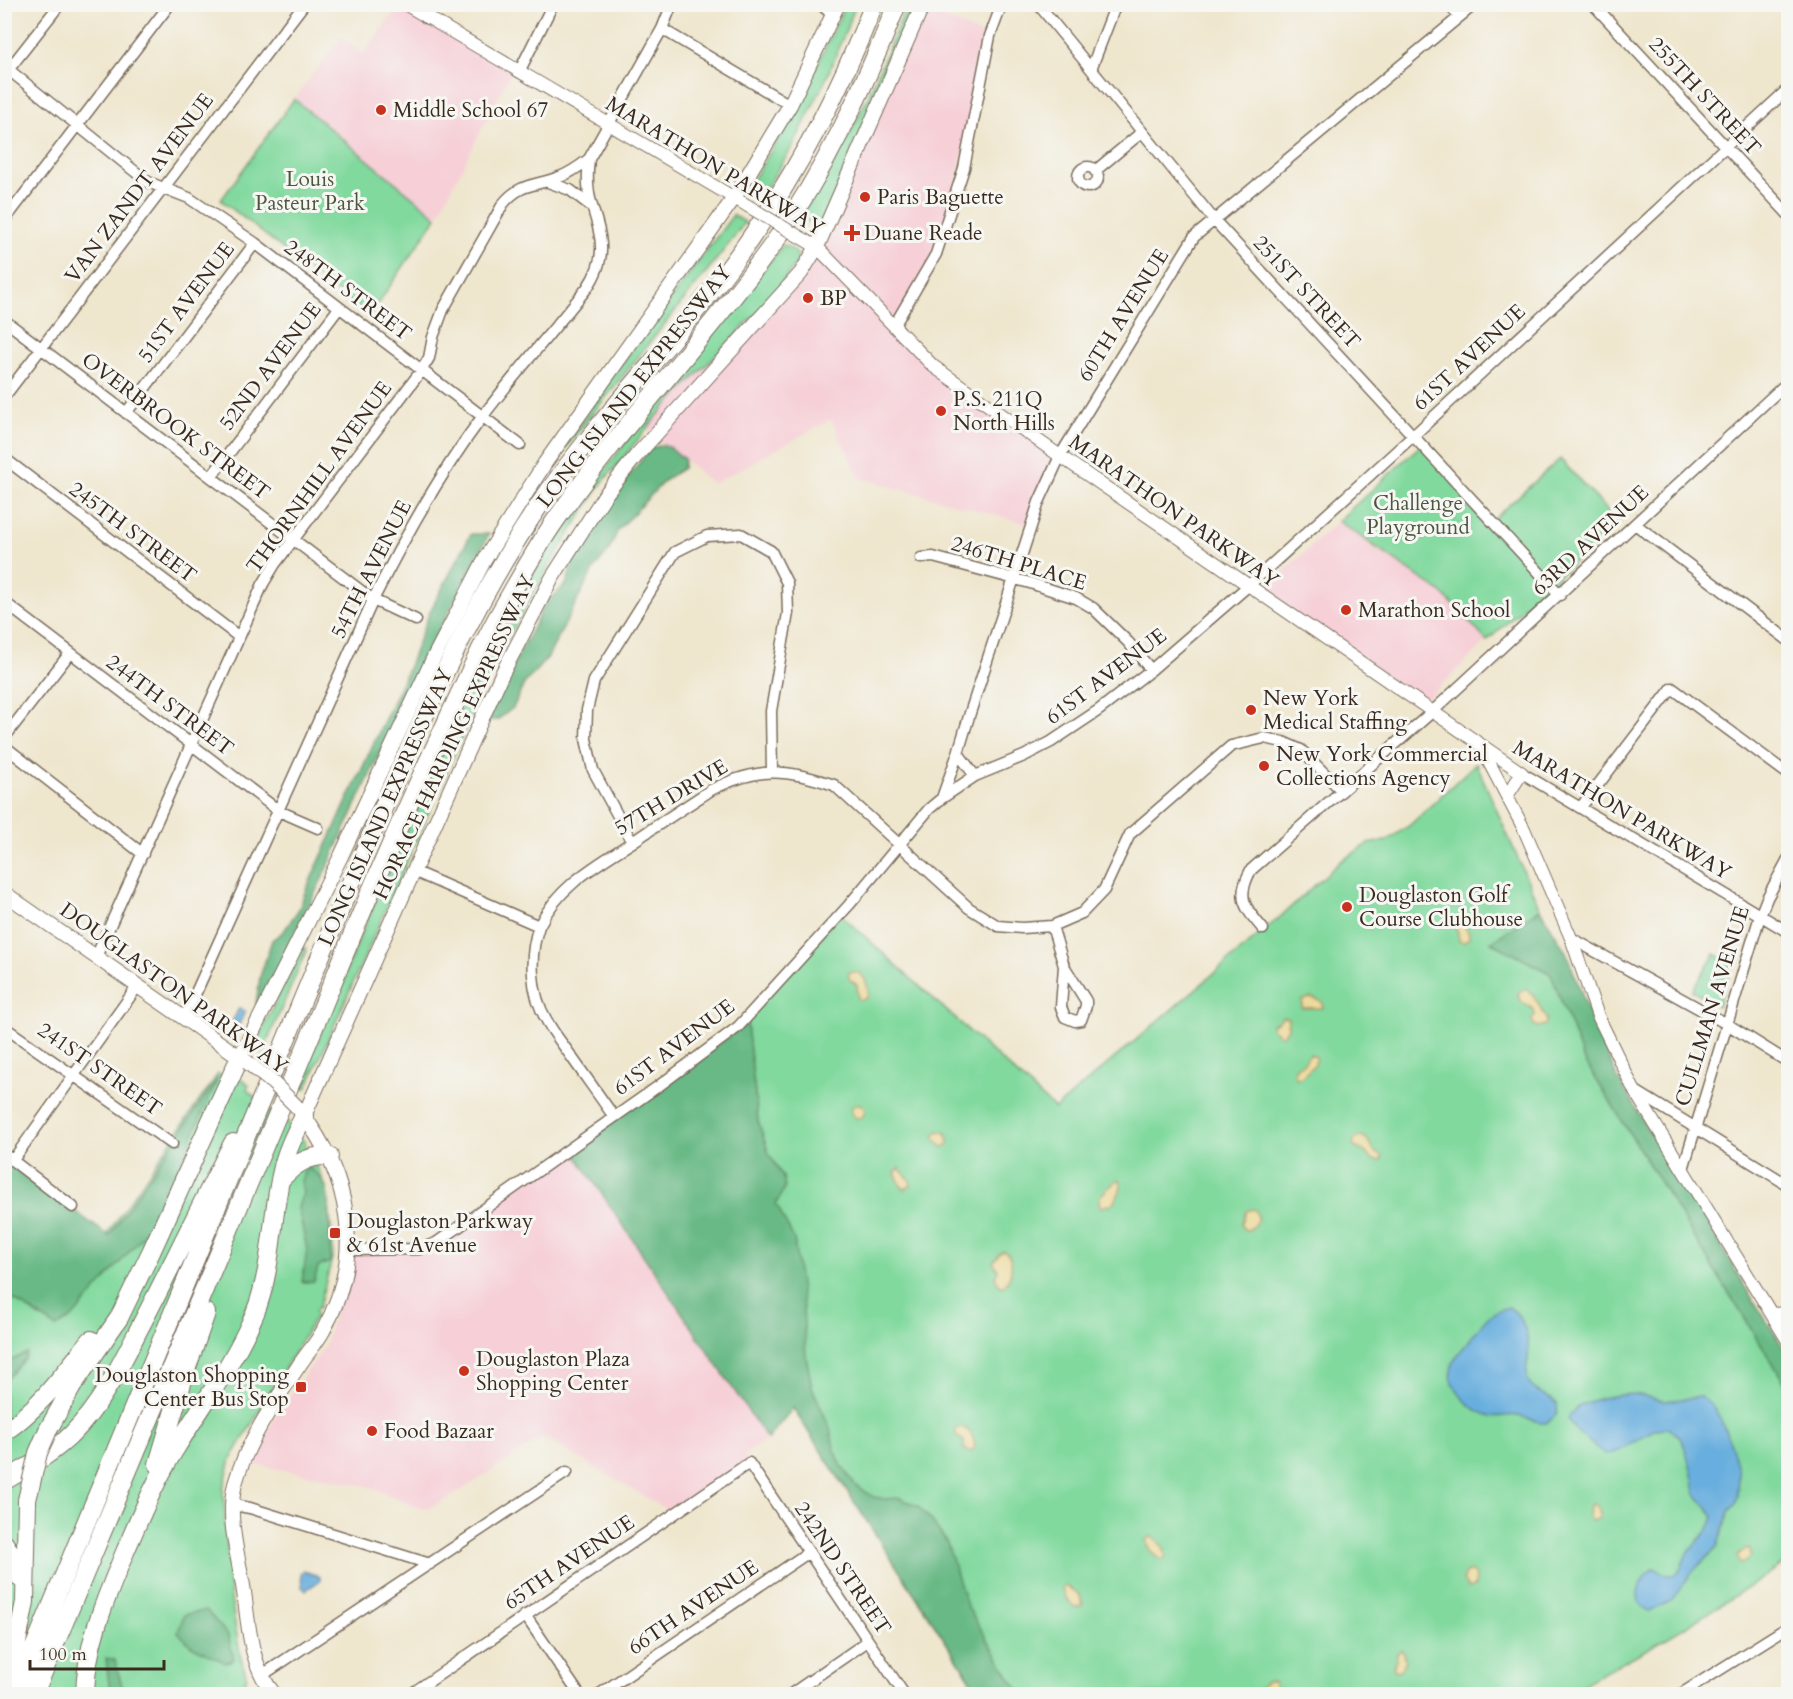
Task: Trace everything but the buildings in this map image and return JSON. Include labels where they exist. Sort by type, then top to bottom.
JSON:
[{"type":"highway","name":"LONG ISLAND EXPRESSWAY","points":[[15,1695],[284,1043],[397,777],[454,657],[504,560],[538,507],[576,455],[707,296],[760,226],[824,118],[853,57],[874,4]]},
{"type":"highway","name":"LONG ISLAND EXPRESSWAY","points":[[33,1695],[373,882],[493,627],[554,523],[591,472],[734,296],[777,238],[813,182],[844,127],[874,63],[897,4]]},
{"type":"highway","points":[[8,1478],[50,1454],[73,1433],[95,1406],[113,1377],[284,1043]]},
{"type":"highway","points":[[146,1503],[194,1347],[304,1051]]},
{"type":"highway","points":[[4,1687],[25,1602],[27,1500],[38,1453],[73,1385],[119,1317],[243,1060]]},
{"type":"highway","points":[[85,1695],[88,1655],[104,1601],[146,1503],[177,1446],[229,1365],[256,1311],[265,1282],[280,1180],[300,1112]]},
{"type":"highway","points":[[280,1180],[293,1167],[309,1158],[329,1156]]},
{"type":"highway","points":[[4,1432],[24,1418],[45,1397],[114,1314],[151,1252]]},
{"type":"highway","points":[[4,1543],[17,1562],[21,1584],[18,1630],[10,1668]]},
{"type":"highway","points":[[96,1695],[95,1657],[104,1601]]},
{"type":"main road","name":"HORACE HARDING EXPRESSWAY","points":[[300,1112],[501,676],[547,587],[605,495],[636,456],[668,417],[801,273],[817,247],[923,4]]},
{"type":"main road","points":[[243,1060],[448,629],[485,559],[545,463],[734,198],[790,105],[836,10]]},
{"type":"main road","name":"DOUGLASTON PARKWAY","points":[[4,893],[273,1083],[300,1112],[329,1156],[343,1193],[347,1217],[348,1250],[345,1274],[338,1295],[323,1331],[275,1403],[246,1454],[235,1484],[234,1525],[253,1654],[261,1676],[274,1695]]},
{"type":"street","points":[[7,67],[60,4]]},
{"type":"street","points":[[4,221],[170,4]]},
{"type":"street","name":"VAN ZANDT AVENUE","points":[[4,397],[304,4]]},
{"type":"street","name":"MARATHON PARKWAY","points":[[405,4],[817,247],[933,366],[1060,456],[1522,773],[1788,932]]},
{"type":"street","points":[[426,18],[433,4]]},
{"type":"street","points":[[519,72],[554,4]]},
{"type":"street","name":"THORNHILL AVENUE","points":[[96,957],[263,584],[293,540],[421,371],[429,358],[433,337],[443,310],[503,204],[512,194],[524,187],[570,172],[589,159],[662,29],[672,4]]},
{"type":"street","points":[[820,4],[836,10]]},
{"type":"street","points":[[894,326],[936,254],[940,243],[964,168],[990,36],[1002,4]]},
{"type":"street","name":"251ST STREET","points":[[1038,4],[1215,221],[1560,594]]},
{"type":"street","points":[[1091,69],[1116,4]]},
{"type":"street","points":[[1449,4],[1459,17]]},
{"type":"street","name":"60TH AVENUE","points":[[942,798],[1036,510],[1060,456],[1194,237],[1475,4]]},
{"type":"street","name":"255TH STREET","points":[[1593,4],[1788,214]]},
{"type":"street","points":[[662,29],[790,105]]},
{"type":"street","name":"248TH STREET","points":[[7,67],[148,182],[189,198],[255,243],[520,445]]},
{"type":"street","name":"61ST AVENUE","points":[[348,1250],[420,1249],[436,1243],[738,1027],[942,798],[975,776],[1051,742],[1099,710],[1151,670],[1248,586],[1413,436],[1788,89]]},
{"type":"street","points":[[1095,171],[1142,132]]},
{"type":"street","name":"54TH AVENUE","points":[[184,1019],[373,600],[423,508],[482,417],[591,282],[600,260],[601,242],[599,225],[591,206],[587,181],[589,159]]},
{"type":"street","points":[[546,181],[570,190],[591,206]]},
{"type":"street","name":"51ST AVENUE","points":[[126,413],[255,243]]},
{"type":"street","name":"52ND AVENUE","points":[[211,477],[339,308]]},
{"type":"street","name":"OVERBROOK STREET","points":[[4,320],[373,600],[416,620]]},
{"type":"street","name":"63RD AVENUE","points":[[1263,929],[1249,913],[1243,898],[1244,884],[1251,870],[1432,712],[1788,382]]},
{"type":"street","name":"245TH STREET","points":[[4,458],[239,637]]},
{"type":"street","points":[[1635,524],[1788,640]]},
{"type":"street","points":[[632,842],[593,770],[586,739],[587,710],[594,681],[652,585],[675,552],[707,536],[741,534],[771,550],[787,583],[788,613],[771,711],[772,772]]},
{"type":"street","name":"246TH PLACE","points":[[921,558],[933,557],[1076,598],[1093,608],[1128,642],[1151,670]]},
{"type":"street","name":"244TH STREET","points":[[4,602],[279,811],[318,828]]},
{"type":"street","points":[[4,738],[70,653]]},
{"type":"street","points":[[1581,807],[1672,688],[1788,774]]},
{"type":"street","name":"57TH DRIVE","points":[[539,926],[553,903],[569,885],[711,790],[733,779],[754,773],[806,775],[834,784],[969,908],[998,926],[1022,928],[1052,926],[1082,913],[1104,890],[1130,834],[1231,746],[1264,738],[1283,742],[1301,750],[1342,791]]},
{"type":"street","points":[[4,746],[143,854]]},
{"type":"street","points":[[1481,746],[1524,829],[1571,938],[1598,1016],[1634,1090],[1788,1341]]},
{"type":"street","points":[[958,753],[975,776]]},
{"type":"street","points":[[1507,796],[1522,773]]},
{"type":"street","name":"CULLMAN AVENUE","points":[[1683,1169],[1760,916],[1788,859]]},
{"type":"street","points":[[413,871],[539,926],[533,963],[539,1005],[550,1026],[614,1117]]},
{"type":"street","points":[[1052,926],[1064,966],[1086,1001],[1082,1020],[1075,1021],[1065,1017],[1061,1006],[1064,966]]},
{"type":"street","points":[[1571,938],[1727,1024],[1788,1062]]},
{"type":"street","points":[[73,1207],[9,1157],[75,1076],[137,987]]},
{"type":"street","name":"241ST STREET","points":[[4,1027],[172,1144]]},
{"type":"street","points":[[1634,1090],[1788,1185]]},
{"type":"street","points":[[1772,1314],[1788,1313]]},
{"type":"street","name":"242ND STREET","points":[[749,1463],[904,1695]]},
{"type":"street","name":"65TH AVENUE","points":[[411,1695],[749,1463]]},
{"type":"street","points":[[261,1676],[567,1472]]},
{"type":"street","points":[[233,1505],[250,1508],[430,1564]]},
{"type":"street","name":"66TH AVENUE","points":[[600,1695],[809,1552]]},
{"type":"street","points":[[525,1615],[579,1695]]},
{"type":"street","points":[[1681,1695],[1788,1627]]},
{"type":"street","points":[[791,1695],[868,1641]]},
{"type":"shaded area","points":[[400,5],[513,68],[437,217],[294,99],[341,37],[363,54]]},
{"type":"shaded area","points":[[918,5],[990,39],[940,248],[894,325],[934,366],[1058,456],[1028,524],[860,478],[831,419],[713,484],[671,448],[663,445],[647,428],[689,381],[764,306],[798,261],[826,214]]},
{"type":"shaded area","points":[[1338,521],[1442,593],[1487,641],[1423,703],[1261,594]]},
{"type":"shaded area","name":"Douglaston Plaza Shopping Center","points":[[571,1148],[767,1439],[744,1455],[749,1463],[674,1514],[543,1437],[446,1500],[428,1508],[416,1507],[368,1486],[252,1464],[276,1415],[325,1346],[345,1274],[348,1250],[420,1249]]},
{"type":"green space","points":[[845,5],[856,5],[827,77],[793,146],[763,193],[749,186],[801,97]]},
{"type":"green space","points":[[907,5],[916,5],[826,214],[819,225],[814,225],[800,216],[842,149],[872,88]]},
{"type":"green space","name":"Louis Pasteur Park","points":[[294,99],[437,217],[369,317],[221,200]]},
{"type":"green space","points":[[733,215],[745,222],[536,488],[602,391]]},
{"type":"green space","points":[[783,245],[796,252],[798,261],[764,306],[664,408],[601,484],[551,563],[499,654],[307,1087],[304,1089],[299,1085],[412,816],[442,749],[508,619],[544,556],[583,498]]},
{"type":"green space","points":[[663,445],[671,448],[684,459],[683,468],[666,479],[618,530],[608,552],[593,570],[548,657],[524,684],[513,708],[497,720],[489,720],[498,695],[544,606],[567,583],[573,560],[594,532],[620,487],[651,448]]},
{"type":"green space","name":"Challenge Playground","points":[[1421,445],[1491,521],[1560,459],[1618,522],[1487,641],[1442,593],[1338,521]]},
{"type":"green space","points":[[471,534],[489,534],[413,681],[324,875],[260,1003],[256,1004],[260,977],[272,940],[284,931],[299,909],[408,669],[430,611]]},
{"type":"green space","points":[[1476,763],[1540,909],[1491,942],[1551,974],[1583,1058],[1788,1388],[1788,1561],[1690,1624],[1568,1694],[980,1694],[792,1407],[746,1018],[840,914],[1055,1109],[1280,917],[1341,861],[1368,844],[1386,841],[1410,825]]},
{"type":"green space","points":[[1540,909],[1566,952],[1617,1077],[1649,1131],[1687,1187],[1742,1282],[1788,1355],[1788,1388],[1583,1058],[1551,974],[1491,942]]},
{"type":"green space","points":[[305,947],[306,951],[262,1054],[255,1047],[255,1043]]},
{"type":"green space","points":[[1715,954],[1732,964],[1718,1006],[1692,991]]},
{"type":"green space","points":[[747,1024],[758,1121],[769,1154],[783,1177],[785,1187],[776,1204],[794,1239],[803,1308],[806,1356],[812,1387],[830,1428],[834,1448],[842,1467],[856,1486],[874,1497],[900,1498],[918,1506],[932,1521],[947,1543],[967,1606],[1011,1679],[1023,1694],[980,1694],[793,1408],[767,1439],[571,1148]]},
{"type":"green space","points":[[218,1074],[234,1080],[239,1078],[249,1085],[247,1090],[284,1123],[286,1120],[290,1125],[289,1128],[304,1141],[325,1185],[329,1202],[333,1255],[319,1307],[315,1310],[316,1316],[231,1459],[223,1489],[230,1592],[240,1655],[247,1686],[250,1686],[256,1694],[5,1694],[4,1165],[105,1237]]},
{"type":"green space","points":[[218,1078],[158,1215],[72,1318],[56,1327],[5,1294],[4,1160],[109,1236]]},
{"type":"green space","points":[[308,1168],[320,1178],[327,1191],[330,1262],[318,1267],[314,1282],[302,1282],[307,1250],[298,1207],[303,1193],[301,1181]]},
{"type":"green space","points":[[27,1353],[25,1359],[5,1381],[5,1363]]},
{"type":"green space","points":[[206,1610],[228,1635],[234,1659],[226,1663],[191,1646],[178,1632],[184,1615]]},
{"type":"green space","points":[[106,1658],[115,1660],[124,1694],[110,1694]]},
{"type":"sand","points":[[1459,917],[1469,933],[1469,938],[1464,942],[1459,941],[1458,932],[1452,924],[1453,919]]},
{"type":"sand","points":[[850,972],[857,972],[867,983],[867,998],[861,1000],[858,998],[857,985],[850,980],[848,975]]},
{"type":"sand","points":[[1524,989],[1532,994],[1547,1019],[1545,1025],[1538,1027],[1533,1024],[1534,1010],[1521,1002],[1518,997],[1518,993]]},
{"type":"sand","points":[[1311,998],[1322,1001],[1323,1008],[1302,1008],[1302,1000]]},
{"type":"sand","points":[[1282,1017],[1288,1018],[1288,1028],[1283,1035],[1280,1035],[1273,1030],[1272,1024]]},
{"type":"sand","points":[[1310,1054],[1316,1057],[1315,1064],[1302,1077],[1296,1078],[1294,1072],[1297,1066],[1303,1064]]},
{"type":"sand","points":[[858,1104],[863,1106],[865,1111],[863,1116],[858,1118],[853,1116],[851,1111],[853,1106]]},
{"type":"sand","points":[[938,1131],[946,1133],[949,1143],[943,1148],[934,1137]]},
{"type":"sand","points":[[1361,1136],[1367,1139],[1375,1153],[1381,1155],[1380,1161],[1371,1159],[1363,1150],[1354,1147],[1355,1139]]},
{"type":"sand","points":[[899,1168],[910,1180],[911,1185],[905,1189],[901,1186],[895,1173]]},
{"type":"sand","points":[[1117,1180],[1121,1183],[1119,1194],[1110,1206],[1106,1205],[1102,1208],[1099,1204],[1100,1196]]},
{"type":"sand","points":[[1253,1209],[1258,1219],[1253,1227],[1246,1231],[1241,1225],[1246,1211]]},
{"type":"sand","points":[[1004,1251],[1010,1258],[1011,1268],[1006,1282],[1000,1286],[995,1278],[998,1270],[993,1262]]},
{"type":"sand","points":[[958,1427],[962,1427],[972,1436],[975,1446],[972,1452],[964,1449],[964,1441],[956,1436]]},
{"type":"sand","points":[[1590,1505],[1598,1507],[1600,1515],[1598,1519],[1592,1521],[1589,1518]]},
{"type":"sand","points":[[1152,1537],[1164,1549],[1165,1558],[1162,1560],[1154,1555],[1147,1544],[1148,1538]]},
{"type":"sand","points":[[1745,1549],[1750,1549],[1751,1556],[1741,1563],[1737,1556]]},
{"type":"sand","points":[[1467,1572],[1472,1572],[1476,1576],[1475,1586],[1469,1589],[1463,1581]]},
{"type":"sand","points":[[1066,1586],[1079,1594],[1083,1604],[1081,1606],[1075,1607],[1069,1601],[1062,1588]]},
{"type":"sand","points":[[1401,1650],[1406,1661],[1400,1670],[1395,1671],[1393,1666],[1397,1653]]},
{"type":"sand","points":[[1267,1682],[1273,1682],[1276,1689],[1271,1694],[1263,1694],[1261,1687]]},
{"type":"water","points":[[239,1008],[245,1011],[237,1029],[230,1027]]},
{"type":"water","points":[[1509,1307],[1523,1323],[1527,1337],[1528,1381],[1530,1385],[1557,1404],[1555,1415],[1546,1423],[1518,1416],[1491,1416],[1483,1413],[1468,1404],[1456,1390],[1453,1382],[1452,1365],[1458,1354],[1487,1318],[1496,1311]]},
{"type":"water","points":[[1635,1394],[1664,1401],[1701,1397],[1712,1406],[1721,1420],[1739,1472],[1738,1497],[1735,1505],[1729,1511],[1717,1548],[1693,1571],[1671,1601],[1650,1612],[1640,1603],[1638,1597],[1638,1590],[1644,1578],[1654,1568],[1668,1575],[1677,1572],[1689,1550],[1709,1528],[1714,1516],[1695,1493],[1685,1448],[1679,1436],[1667,1428],[1655,1429],[1621,1450],[1606,1455],[1579,1434],[1568,1418],[1573,1411],[1588,1402]]},
{"type":"water","points":[[303,1571],[320,1576],[320,1580],[306,1590],[302,1587],[301,1573]]},
{"type":"place","name":"Middle School 67","points":[[381,110]]},
{"type":"place","name":"Paris Baguette","points":[[865,197]]},
{"type":"place","name":"Duane Reade","points":[[852,233]]},
{"type":"place","name":"BP","points":[[808,298]]},
{"type":"place","name":"P.S. 211Q North Hills","points":[[941,411]]},
{"type":"place","name":"Marathon School","points":[[1346,610]]},
{"type":"place","name":"New York Medical Staffing","points":[[1251,710]]},
{"type":"place","name":"New York Commercial Collections Agency","points":[[1264,766]]},
{"type":"place","name":"Douglaston Golf Course Clubhouse","points":[[1347,907]]},
{"type":"place","name":"Douglaston Parkway & 61st Avenue","points":[[335,1233]]},
{"type":"place","name":"Douglaston Plaza Shopping Center","points":[[464,1371]]},
{"type":"place","name":"Douglaston Shopping Center Bus Stop","points":[[301,1387]]},
{"type":"place","name":"Food Bazaar","points":[[372,1431]]}]
